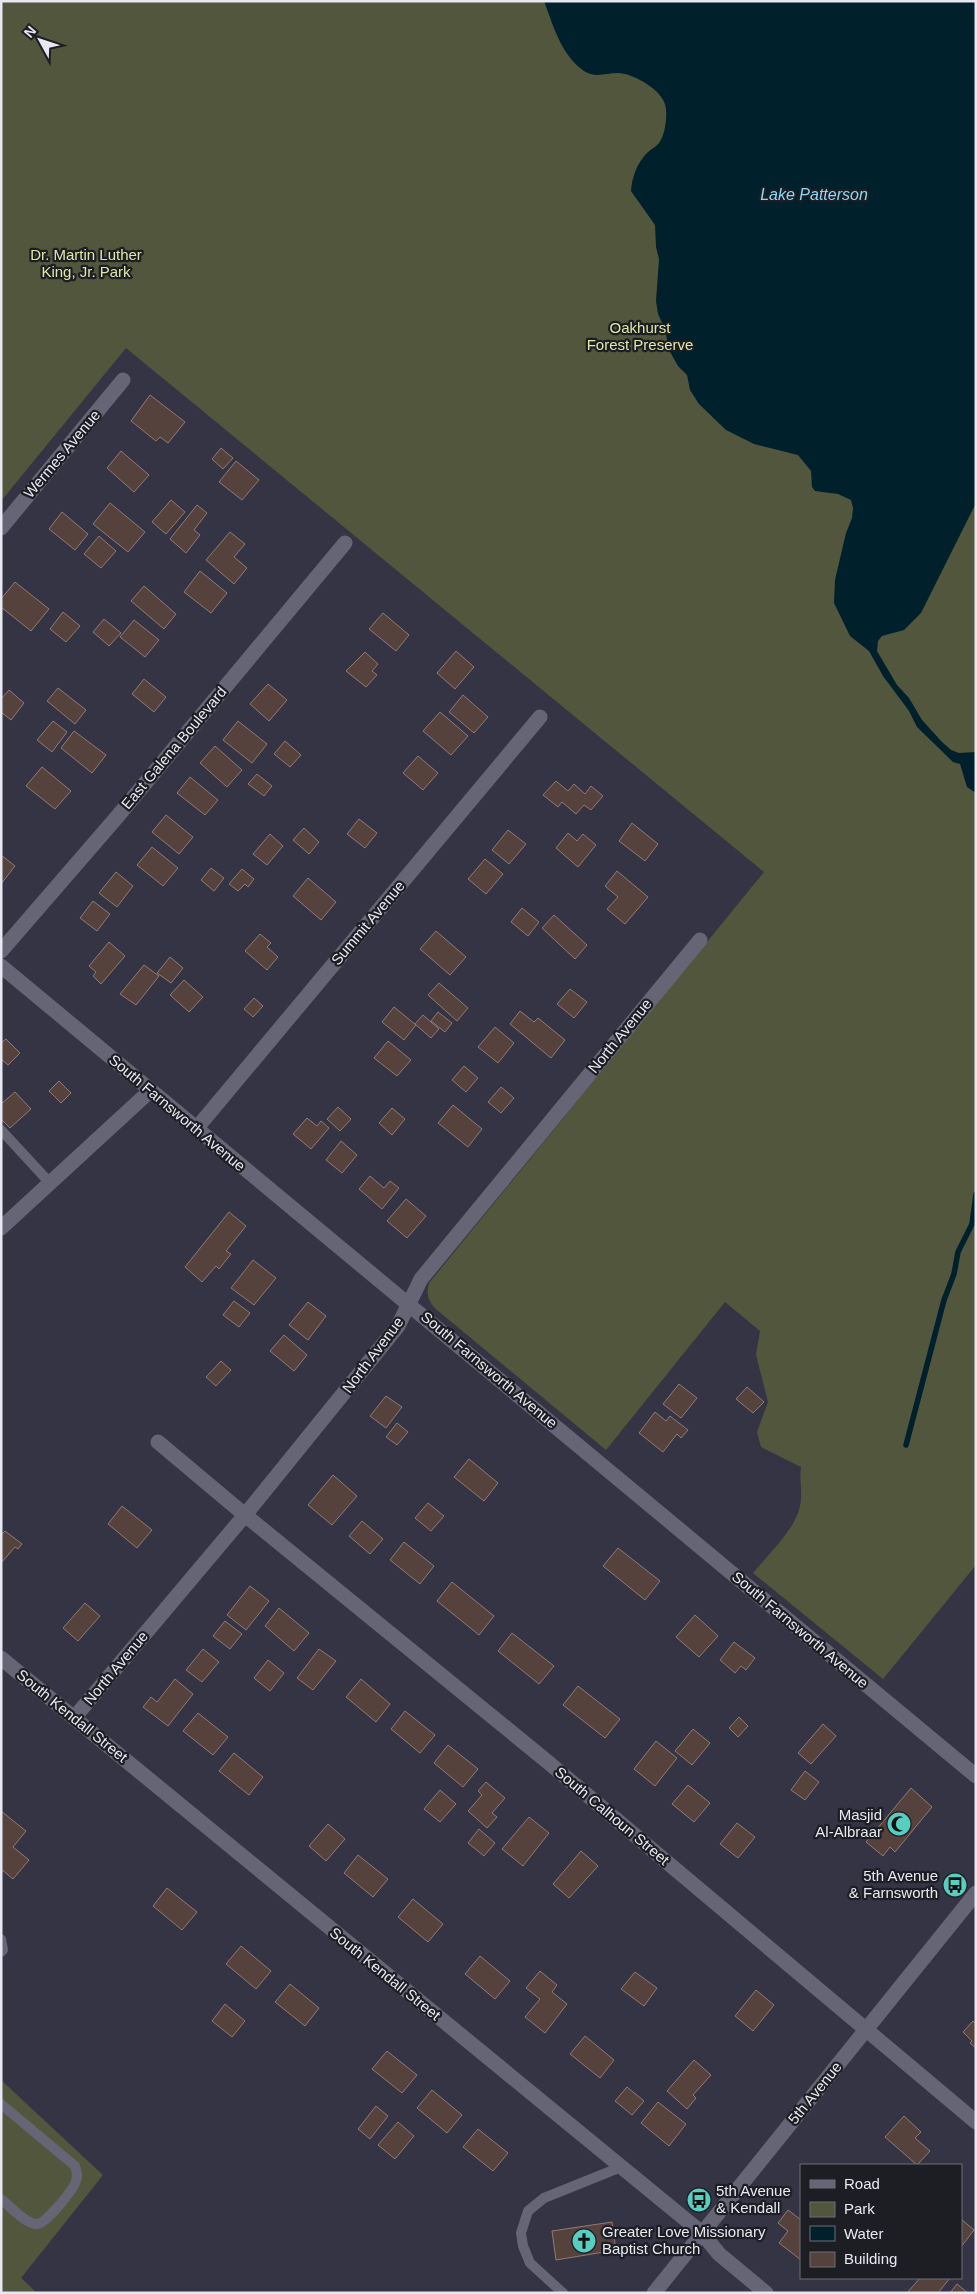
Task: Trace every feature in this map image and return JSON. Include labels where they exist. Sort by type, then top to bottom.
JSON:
[{"type":"street","name":"Wermes Avenue","points":[[1,528],[124,380]]},
{"type":"street","name":"East Galena Boulevard","points":[[1,951],[117,817],[345,543]]},
{"type":"street","name":"Summit Avenue","points":[[196,1129],[540,717]]},
{"type":"street","name":"North Avenue","points":[[74,1718],[245,1515],[398,1326],[421,1279],[700,940]]},
{"type":"street","name":"South Farnsworth Avenue","points":[[1,966],[976,1776]]},
{"type":"street","points":[[2,1227],[150,1091]]},
{"type":"street","name":"South Calhoun Street","points":[[158,1442],[549,1763],[976,2122]]},
{"type":"street","name":"South Kendall Street","points":[[1,1658],[702,2233],[719,2254],[766,2293]]},
{"type":"street","name":"5th Avenue","points":[[654,2293],[976,1894]]},
{"type":"lane","points":[[1,1130],[50,1183]]},
{"type":"lane","points":[[1,1939],[3,1950],[1,1952]]},
{"type":"lane","points":[[1,2104],[75,2166],[78,2175],[76,2184],[45,2221],[36,2224],[29,2222],[1,2199]]},
{"type":"lane","points":[[563,2293],[530,2264],[526,2255],[521,2233],[528,2211],[544,2198],[621,2167]]},
{"type":"green space","name":"Oakhurst Forest Preserve","points":[[1,1],[976,1],[976,1565],[883,1679],[753,1573],[781,1541],[793,1523],[800,1506],[801,1496],[801,1467],[761,1447],[757,1432],[768,1402],[756,1355],[760,1331],[725,1302],[606,1450],[437,1310],[430,1301],[428,1294],[429,1283],[764,872],[126,348],[1,501]]},
{"type":"green space","points":[[1,2080],[103,2175],[21,2278],[37,2293],[1,2293]]},
{"type":"water","name":"Lake Patterson","points":[[544,1],[976,1],[976,503],[921,613],[904,630],[882,636],[878,641],[877,651],[897,685],[909,698],[922,720],[942,742],[951,750],[959,753],[976,752],[976,793],[967,787],[960,764],[953,762],[917,727],[909,711],[883,676],[869,651],[850,636],[834,603],[835,580],[846,533],[852,518],[853,508],[851,500],[838,494],[815,491],[812,487],[811,471],[798,455],[754,444],[726,430],[699,404],[690,390],[687,375],[678,366],[669,350],[665,329],[658,314],[656,301],[659,259],[656,247],[655,225],[631,191],[634,175],[643,157],[659,143],[663,136],[666,117],[665,103],[657,92],[638,79],[620,73],[594,75],[584,71],[569,57],[559,39]]},
{"type":"building","points":[[150,395],[185,422],[168,443],[160,437],[156,441],[131,421]]},
{"type":"building","points":[[221,448],[233,458],[223,469],[212,459]]},
{"type":"building","points":[[121,451],[149,475],[134,492],[107,468]]},
{"type":"building","points":[[236,461],[259,480],[242,500],[219,482]]},
{"type":"building","points":[[171,500],[185,512],[166,534],[152,522]]},
{"type":"building","points":[[110,503],[145,532],[128,552],[93,524]]},
{"type":"building","points":[[197,505],[207,513],[194,530],[200,535],[186,553],[170,539]]},
{"type":"building","points":[[62,512],[88,534],[75,550],[49,529]]},
{"type":"building","points":[[230,532],[245,544],[234,557],[247,568],[234,584],[206,560]]},
{"type":"building","points":[[99,536],[116,551],[101,568],[84,554]]},
{"type":"building","points":[[200,571],[227,593],[211,613],[184,592]]},
{"type":"building","points":[[15,582],[49,609],[31,631],[1,607],[1,599]]},
{"type":"building","points":[[144,586],[176,614],[164,629],[131,601]]},
{"type":"building","points":[[63,612],[80,626],[66,642],[50,629]]},
{"type":"building","points":[[383,613],[409,635],[396,651],[369,629]]},
{"type":"building","points":[[104,619],[121,633],[109,646],[93,632]]},
{"type":"building","points":[[134,620],[159,640],[145,657],[120,637]]},
{"type":"building","points":[[456,651],[474,667],[455,689],[437,673]]},
{"type":"building","points":[[365,652],[378,664],[372,671],[377,675],[366,687],[346,671]]},
{"type":"building","points":[[144,679],[166,697],[154,712],[132,694]]},
{"type":"building","points":[[268,684],[287,700],[269,721],[250,704]]},
{"type":"building","points":[[58,688],[86,710],[75,724],[47,701]]},
{"type":"building","points":[[9,690],[24,703],[11,720],[1,712],[1,699]]},
{"type":"building","points":[[463,695],[488,717],[474,733],[449,712]]},
{"type":"building","points":[[440,712],[468,736],[451,755],[423,731]]},
{"type":"building","points":[[53,721],[67,732],[52,752],[37,740]]},
{"type":"building","points":[[238,721],[267,744],[252,763],[223,740]]},
{"type":"building","points":[[74,731],[106,755],[92,773],[61,748]]},
{"type":"building","points":[[285,741],[301,755],[290,767],[274,754]]},
{"type":"building","points":[[215,746],[242,770],[227,787],[200,763]]},
{"type":"building","points":[[418,756],[438,773],[423,790],[403,773]]},
{"type":"building","points":[[42,767],[71,791],[55,809],[26,786]]},
{"type":"building","points":[[257,774],[272,786],[264,796],[248,784]]},
{"type":"building","points":[[190,777],[218,800],[205,815],[177,793]]},
{"type":"building","points":[[556,781],[568,791],[574,784],[585,794],[591,786],[603,796],[591,810],[584,805],[576,814],[562,802],[558,807],[543,795]]},
{"type":"building","points":[[166,815],[193,837],[179,854],[152,832]]},
{"type":"building","points":[[359,819],[377,833],[365,848],[347,834]]},
{"type":"building","points":[[632,823],[658,844],[645,861],[619,841]]},
{"type":"building","points":[[304,828],[319,842],[309,854],[293,840]]},
{"type":"building","points":[[508,830],[526,844],[509,864],[492,850]]},
{"type":"building","points":[[568,833],[577,841],[583,834],[596,845],[578,867],[556,848]]},
{"type":"building","points":[[270,834],[283,846],[267,865],[253,854]]},
{"type":"building","points":[[152,847],[178,868],[163,886],[137,865]]},
{"type":"building","points":[[1,855],[15,866],[1,884]]},
{"type":"building","points":[[485,859],[503,874],[486,894],[468,879]]},
{"type":"building","points":[[211,868],[224,878],[214,891],[201,880]]},
{"type":"building","points":[[242,869],[254,879],[248,887],[245,884],[238,891],[229,884]]},
{"type":"building","points":[[617,871],[648,897],[625,924],[607,909],[618,897],[605,886]]},
{"type":"building","points":[[116,872],[133,886],[117,907],[99,893]]},
{"type":"building","points":[[308,878],[336,902],[321,920],[293,896]]},
{"type":"building","points":[[93,901],[110,914],[97,931],[80,918]]},
{"type":"building","points":[[522,908],[539,922],[528,936],[511,922]]},
{"type":"building","points":[[554,915],[587,945],[575,959],[542,928]]},
{"type":"building","points":[[436,931],[466,957],[450,975],[420,949]]},
{"type":"building","points":[[260,934],[271,943],[267,947],[278,957],[267,970],[245,951]]},
{"type":"building","points":[[109,942],[125,956],[101,984],[93,976],[96,972],[89,966]]},
{"type":"building","points":[[170,957],[183,968],[171,983],[157,973]]},
{"type":"building","points":[[144,965],[159,976],[136,1005],[120,994]]},
{"type":"building","points":[[184,980],[203,997],[189,1012],[170,995]]},
{"type":"building","points":[[439,983],[468,1008],[457,1021],[428,995]]},
{"type":"building","points":[[570,989],[587,1002],[574,1018],[557,1004]]},
{"type":"building","points":[[254,998],[263,1006],[253,1017],[244,1009]]},
{"type":"building","points":[[394,1007],[416,1025],[404,1040],[382,1022]]},
{"type":"building","points":[[520,1011],[534,1022],[538,1018],[565,1040],[551,1058],[510,1024]]},
{"type":"building","points":[[438,1012],[452,1023],[445,1032],[431,1021]]},
{"type":"building","points":[[423,1015],[439,1029],[431,1038],[415,1024]]},
{"type":"building","points":[[495,1027],[514,1043],[498,1063],[478,1047]]},
{"type":"building","points":[[6,1039],[20,1053],[8,1065],[1,1059],[1,1043]]},
{"type":"building","points":[[388,1041],[411,1060],[397,1076],[374,1058]]},
{"type":"building","points":[[464,1066],[478,1078],[466,1092],[452,1080]]},
{"type":"building","points":[[59,1081],[71,1093],[61,1103],[49,1091]]},
{"type":"building","points":[[501,1087],[514,1098],[501,1113],[488,1102]]},
{"type":"building","points":[[15,1092],[31,1109],[10,1128],[1,1119],[1,1104]]},
{"type":"building","points":[[453,1105],[482,1129],[468,1147],[438,1123]]},
{"type":"building","points":[[338,1107],[351,1119],[340,1131],[327,1119]]},
{"type":"building","points":[[392,1108],[405,1119],[392,1135],[379,1123]]},
{"type":"building","points":[[307,1118],[317,1126],[321,1121],[329,1128],[311,1149],[293,1134]]},
{"type":"building","points":[[341,1141],[357,1155],[342,1173],[326,1160]]},
{"type":"building","points":[[370,1176],[384,1188],[390,1181],[399,1188],[382,1209],[359,1189]]},
{"type":"building","points":[[406,1199],[426,1216],[407,1238],[387,1221]]},
{"type":"building","points":[[229,1212],[246,1226],[226,1251],[231,1254],[219,1269],[216,1266],[202,1282],[185,1267]]},
{"type":"building","points":[[253,1260],[276,1278],[254,1305],[231,1288]]},
{"type":"building","points":[[234,1301],[250,1313],[239,1327],[223,1315]]},
{"type":"building","points":[[308,1302],[326,1316],[308,1340],[289,1325]]},
{"type":"building","points":[[284,1335],[307,1355],[294,1371],[270,1351]]},
{"type":"building","points":[[221,1361],[231,1370],[216,1386],[206,1377]]},
{"type":"building","points":[[679,1384],[697,1398],[681,1418],[663,1404]]},
{"type":"building","points":[[747,1387],[764,1402],[753,1413],[736,1399]]},
{"type":"building","points":[[386,1396],[402,1407],[386,1428],[370,1416]]},
{"type":"building","points":[[655,1412],[666,1421],[670,1416],[688,1430],[681,1438],[677,1434],[663,1452],[639,1433]]},
{"type":"building","points":[[397,1423],[408,1432],[397,1445],[386,1437]]},
{"type":"building","points":[[469,1459],[498,1483],[484,1501],[454,1477]]},
{"type":"building","points":[[333,1475],[357,1496],[332,1525],[308,1505]]},
{"type":"building","points":[[428,1503],[444,1516],[431,1531],[415,1518]]},
{"type":"building","points":[[122,1506],[152,1530],[137,1548],[108,1524]]},
{"type":"building","points":[[362,1521],[383,1539],[370,1554],[349,1536]]},
{"type":"building","points":[[5,1531],[22,1544],[18,1549],[15,1547],[1,1563],[1,1535]]},
{"type":"building","points":[[404,1542],[434,1566],[420,1584],[390,1560]]},
{"type":"building","points":[[618,1548],[660,1581],[645,1600],[603,1566]]},
{"type":"building","points":[[452,1582],[494,1616],[479,1635],[437,1601]]},
{"type":"building","points":[[250,1586],[269,1601],[246,1630],[227,1615]]},
{"type":"building","points":[[85,1603],[100,1616],[78,1641],[63,1628]]},
{"type":"building","points":[[279,1608],[309,1633],[294,1651],[265,1626]]},
{"type":"building","points":[[695,1615],[718,1636],[699,1657],[676,1637]]},
{"type":"building","points":[[225,1621],[242,1634],[230,1649],[213,1636]]},
{"type":"building","points":[[512,1633],[554,1666],[539,1684],[498,1651]]},
{"type":"building","points":[[734,1642],[755,1658],[746,1670],[741,1666],[735,1673],[720,1660]]},
{"type":"building","points":[[203,1649],[219,1662],[202,1682],[186,1670]]},
{"type":"building","points":[[319,1649],[336,1661],[313,1690],[297,1678]]},
{"type":"building","points":[[268,1660],[284,1673],[270,1691],[254,1678]]},
{"type":"building","points":[[175,1679],[193,1694],[168,1726],[143,1707],[151,1697],[157,1702]]},
{"type":"building","points":[[361,1679],[390,1704],[376,1722],[346,1697]]},
{"type":"building","points":[[578,1686],[620,1719],[605,1738],[563,1705]]},
{"type":"building","points":[[405,1711],[435,1735],[420,1753],[391,1729]]},
{"type":"building","points":[[198,1713],[228,1737],[213,1755],[183,1731]]},
{"type":"building","points":[[739,1717],[748,1726],[738,1737],[729,1728]]},
{"type":"building","points":[[823,1724],[836,1736],[811,1764],[798,1753]]},
{"type":"building","points":[[693,1729],[710,1743],[692,1765],[675,1751]]},
{"type":"building","points":[[656,1741],[677,1758],[655,1786],[634,1769]]},
{"type":"building","points":[[448,1745],[478,1769],[463,1787],[434,1763]]},
{"type":"building","points":[[234,1753],[263,1777],[249,1795],[219,1771]]},
{"type":"building","points":[[805,1771],[819,1782],[805,1800],[791,1790]]},
{"type":"building","points":[[486,1782],[505,1798],[492,1813],[497,1817],[487,1828],[468,1811],[482,1795],[478,1791]]},
{"type":"building","points":[[688,1785],[710,1803],[694,1822],[672,1804]]},
{"type":"building","name":"Masjid Al-Albraar","points":[[911,1788],[932,1807],[895,1852],[890,1847],[883,1856],[866,1842]]},
{"type":"building","points":[[440,1790],[456,1804],[440,1822],[424,1809]]},
{"type":"building","points":[[1,1811],[26,1831],[13,1847],[29,1860],[13,1879],[1,1869]]},
{"type":"building","points":[[529,1817],[549,1833],[523,1866],[502,1849]]},
{"type":"building","points":[[737,1823],[755,1837],[738,1858],[720,1844]]},
{"type":"building","points":[[328,1824],[345,1839],[326,1861],[309,1846]]},
{"type":"building","points":[[479,1829],[495,1843],[484,1856],[468,1843]]},
{"type":"building","points":[[581,1851],[598,1866],[569,1898],[553,1884]]},
{"type":"building","points":[[358,1855],[388,1879],[373,1897],[344,1873]]},
{"type":"building","points":[[167,1888],[197,1912],[182,1930],[153,1906]]},
{"type":"building","points":[[413,1899],[443,1924],[428,1942],[398,1917]]},
{"type":"building","points":[[241,1946],[271,1971],[256,1989],[226,1964]]},
{"type":"building","points":[[480,1956],[510,1981],[495,1999],[465,1974]]},
{"type":"building","points":[[540,1971],[557,1985],[552,1992],[567,2004],[545,2033],[525,2017],[540,1999],[526,1988]]},
{"type":"building","points":[[635,1972],[657,1988],[644,2006],[621,1989]]},
{"type":"building","points":[[290,1984],[319,2008],[305,2026],[275,2002]]},
{"type":"building","points":[[756,1990],[774,2005],[753,2031],[735,2016]]},
{"type":"building","points":[[225,2004],[245,2021],[232,2037],[212,2021]]},
{"type":"building","points":[[973,2021],[976,2024],[976,2048],[970,2043],[972,2041],[963,2032]]},
{"type":"building","points":[[585,2036],[614,2060],[600,2078],[570,2054]]},
{"type":"building","points":[[387,2051],[417,2075],[402,2093],[372,2069]]},
{"type":"building","points":[[694,2060],[711,2075],[693,2095],[696,2098],[687,2109],[667,2091]]},
{"type":"building","points":[[627,2087],[644,2101],[632,2115],[615,2101]]},
{"type":"building","points":[[432,2090],[462,2115],[447,2133],[417,2108]]},
{"type":"building","points":[[658,2102],[686,2124],[669,2146],[641,2123]]},
{"type":"building","points":[[376,2106],[388,2116],[370,2139],[358,2129]]},
{"type":"building","points":[[904,2116],[921,2132],[915,2138],[930,2151],[916,2164],[885,2137]]},
{"type":"building","points":[[398,2122],[414,2136],[395,2159],[378,2145]]},
{"type":"building","points":[[478,2129],[508,2153],[493,2171],[463,2147]]},
{"type":"building","points":[[788,2210],[800,2219],[800,2259],[779,2243],[788,2231],[778,2223]]},
{"type":"building","points":[[962,2220],[974,2230],[962,2246]]},
{"type":"building","name":"Greater Love Missionary Baptist Church","points":[[612,2222],[616,2250],[556,2260],[552,2231]]},
{"type":"building","points":[[919,2279],[949,2279],[938,2293],[907,2293]]},
{"type":"building","points":[[957,2284],[968,2293],[950,2293]]},
{"type":"waterway","points":[[906,1445],[944,1300],[954,1274],[958,1252],[972,1224],[976,1194]]},
{"type":"place","name":"Masjid Al-Albraar","points":[[899,1824]]},
{"type":"place","name":"5th Avenue & Farnsworth","points":[[955,1885]]},
{"type":"place","name":"5th Avenue & Kendall","points":[[699,2200]]},
{"type":"place","name":"Greater Love Missionary Baptist Church","points":[[584,2241]]},
{"type":"park label","name":"Dr. Martin Luther King, Jr. Park","points":[[86,264]]}]
